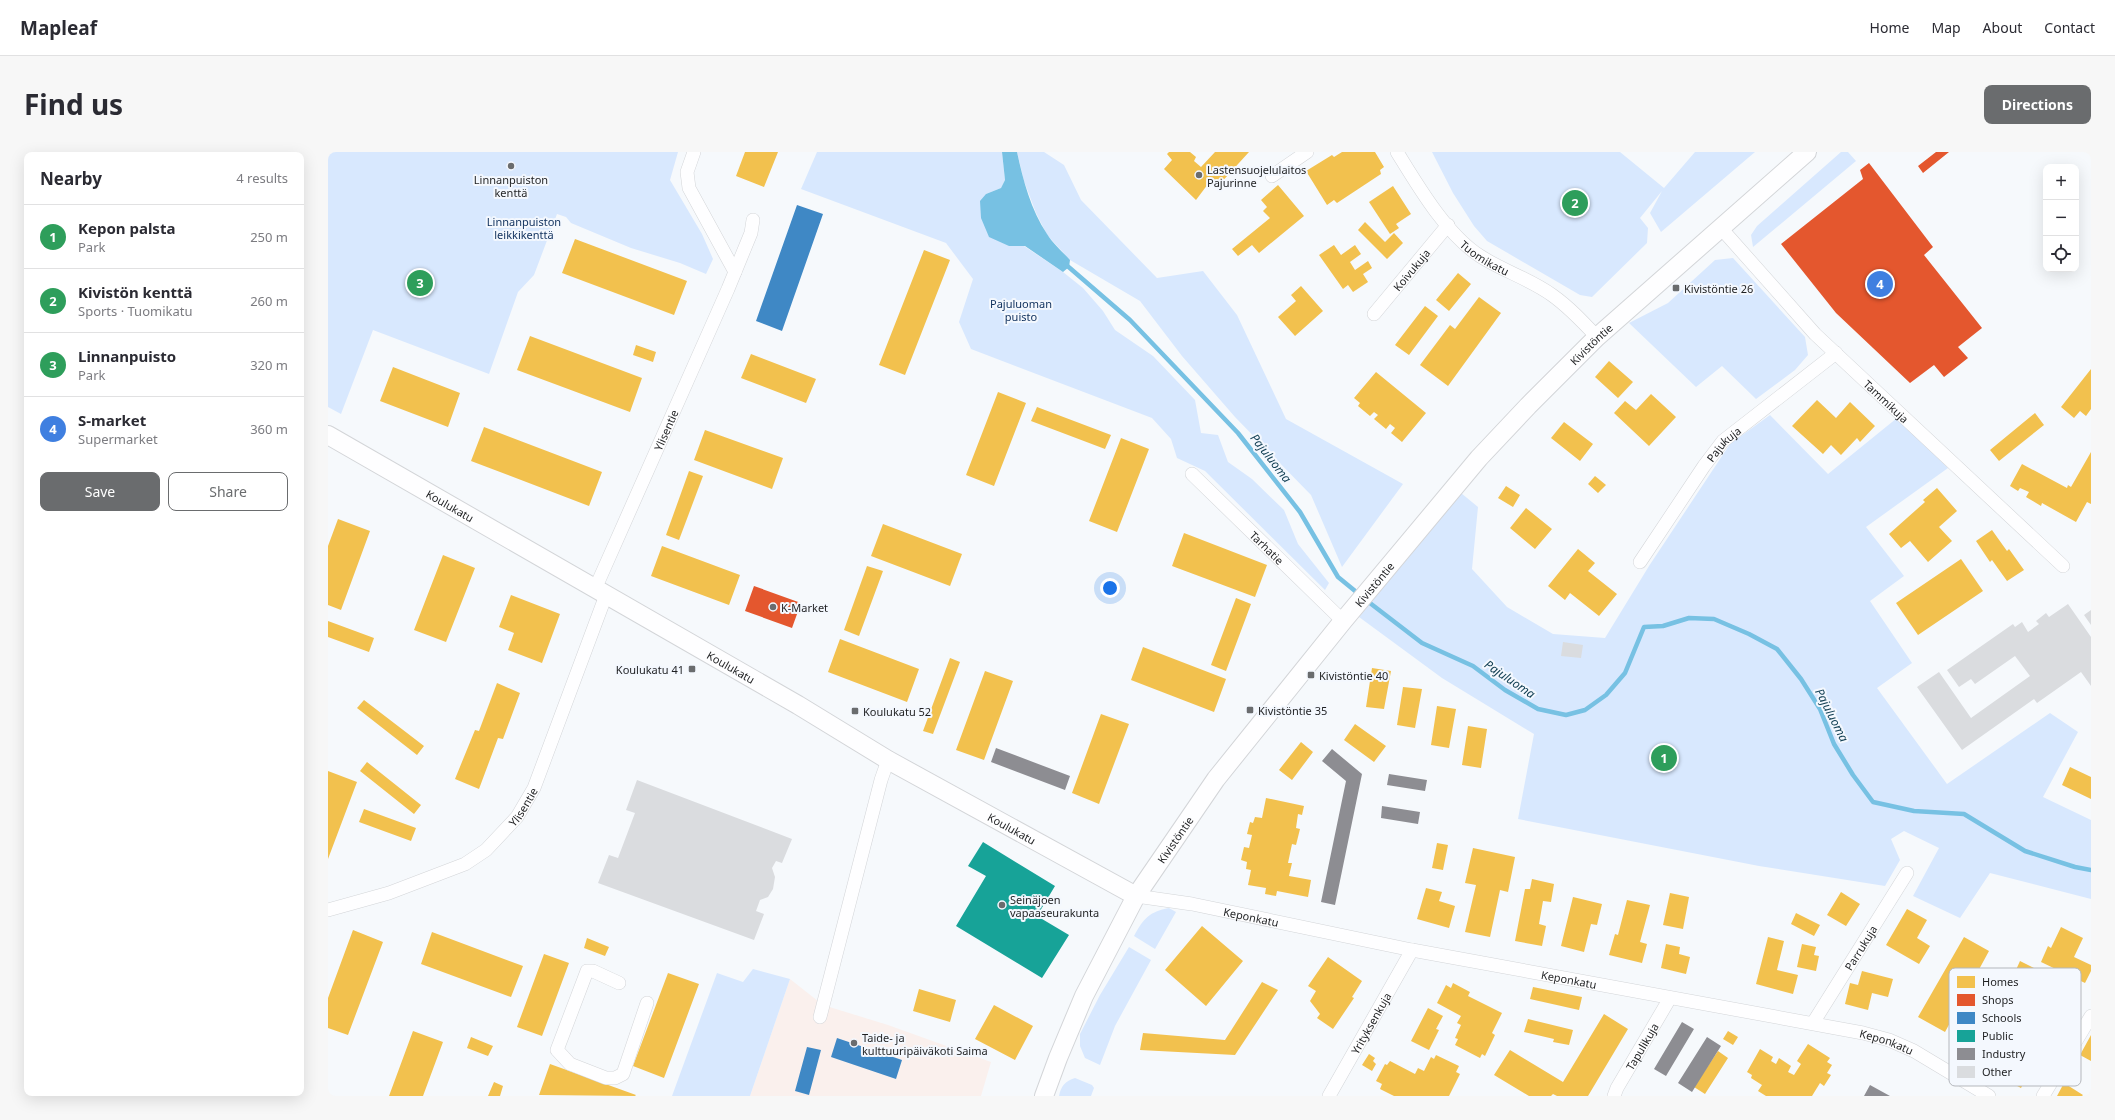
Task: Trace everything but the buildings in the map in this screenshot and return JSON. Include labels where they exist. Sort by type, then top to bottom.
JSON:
[{"type":"main road","name":"Kivistöntie","points":[[1044,1096],[1084,996],[1136,896],[1216,779],[1347,616],[1479,458],[1597,337],[1720,227],[1807,152]]},
{"type":"main road","name":"Koulukatu","points":[[328,435],[798,704],[888,760],[1136,896]]},
{"type":"street","points":[[694,152],[687,172],[689,188],[735,272]]},
{"type":"street","points":[[1272,176],[1307,152]]},
{"type":"street","name":"Tuomikatu","points":[[1397,152],[1426,197],[1448,226],[1479,255],[1552,295],[1579,318],[1597,337]]},
{"type":"street","name":"Ylisentie","points":[[328,910],[389,893],[465,864],[486,850],[517,817],[534,788],[600,592],[735,272],[751,233],[753,220]]},
{"type":"street","name":"Koivukuja","points":[[1374,314],[1448,226]]},
{"type":"street","name":"Tammikuja","points":[[1720,227],[1815,334],[2063,566]]},
{"type":"street","name":"Pajukuja","points":[[1640,562],[1704,466],[1723,442],[1836,353]]},
{"type":"street","name":"Tarhatie","points":[[1192,474],[1347,616]]},
{"type":"street","points":[[820,1017],[881,780],[888,760]]},
{"type":"street","name":"Parrukuja","points":[[1813,1023],[1907,873]]},
{"type":"street","name":"Keponkatu","points":[[1136,896],[1192,904],[1412,950],[1863,1033],[1907,1048],[1949,1073]]},
{"type":"street","name":"Yrityksenkuja","points":[[1329,1096],[1412,950]]},
{"type":"street","points":[[619,983],[593,971],[587,970],[557,1050],[570,1064],[606,1078],[615,1078],[623,1074],[647,1003]]},
{"type":"street","name":"Tapulikuja","points":[[1614,1096],[1617,1088],[1670,998]]},
{"type":"street","points":[[2081,1032],[2091,1016]]},
{"type":"street","name":"Keponkatu","points":[[1972,1086],[1989,1096]]},
{"type":"street","points":[[2042,1096],[2048,1086]]},
{"type":"shaded area","name":"Taide- ja kulttuuripäiväkoti Saima","points":[[790,979],[823,1005],[888,1025],[991,1062],[981,1096],[750,1096]]},
{"type":"green space","name":"Linnanpuiston leikkikenttä","points":[[328,152],[678,152],[670,180],[702,234],[713,259],[706,274],[680,263],[631,248],[571,223],[566,217],[557,214],[534,275],[518,292],[489,374],[373,330],[341,414],[328,407]]},
{"type":"green space","name":"Pajuluoman puisto","points":[[817,152],[1002,152],[1005,180],[1001,188],[986,194],[1009,246],[1024,246],[1063,272],[1083,288],[1103,311],[1115,330],[1153,356],[1195,400],[1201,433],[1218,435],[1228,462],[1252,479],[1284,510],[1298,544],[1329,583],[1325,590],[1205,471],[1177,458],[1171,439],[1152,418],[971,349],[959,322],[973,279],[946,243],[801,189]]},
{"type":"green space","points":[[1017,152],[1044,152],[1064,165],[1081,200],[1157,278],[1203,271],[1237,315],[1286,419],[1403,484],[1342,567],[1311,495],[1235,417],[1182,356],[1140,301],[1070,260],[1047,235],[1036,213],[1024,181]]},
{"type":"green space","points":[[1432,152],[1620,152],[1664,188],[1695,152],[1755,152],[1661,232],[1650,213],[1662,191],[1640,218],[1648,228],[1647,243],[1592,297],[1580,295],[1487,241],[1474,226],[1453,193]]},
{"type":"green space","points":[[1841,152],[1848,152],[1856,161],[1753,247],[1751,235],[1757,226]]},
{"type":"green space","points":[[1733,258],[1805,337],[1808,355],[1795,370],[1756,399],[1722,366],[1696,387],[1629,323],[1668,303],[1715,260]]},
{"type":"green space","points":[[1770,415],[1828,474],[1897,418],[1948,468],[1866,527],[1904,576],[1870,601],[1912,663],[1877,688],[1947,784],[2050,713],[2078,732],[2043,797],[2091,820],[2091,899],[1990,873],[1960,918],[1913,896],[1939,848],[1904,831],[1891,839],[1900,860],[1885,886],[1759,866],[1518,819],[1534,734],[1442,678],[1359,617],[1461,493],[1478,507],[1472,569],[1507,607],[1553,634],[1605,638],[1649,566],[1730,444]]},
{"type":"green space","points":[[1169,908],[1176,912],[1155,949],[1134,936],[1144,920],[1156,912]]},
{"type":"green space","points":[[1129,947],[1151,960],[1115,1026],[1100,1065],[1085,1058],[1080,1046],[1080,1034],[1100,995]]},
{"type":"green space","points":[[753,969],[790,979],[750,1096],[672,1096],[717,973],[743,982]]},
{"type":"green space","points":[[1075,1078],[1092,1085],[1094,1088],[1091,1096],[1059,1096],[1064,1084]]},
{"type":"water","points":[[1002,152],[1017,152],[1025,184],[1036,215],[1049,238],[1070,260],[1069,267],[1063,272],[1025,246],[1009,246],[989,237],[981,218],[980,201],[986,194],[1001,188],[1005,180]]},
{"type":"waterway","name":"Pajuluoma","points":[[1064,263],[1130,320],[1238,433],[1300,512],[1338,577],[1360,595]]},
{"type":"waterway","name":"Pajuluoma","points":[[1366,600],[1422,643],[1473,666],[1505,690],[1538,709],[1566,715],[1585,710],[1606,695],[1625,673],[1644,627],[1663,626],[1689,618],[1714,619],[1749,634],[1777,649],[1801,679],[1820,709],[1834,744],[1853,775],[1873,802],[1914,811],[1964,814],[2025,851],[2075,867],[2091,870]]},
{"type":"place","name":"Linnanpuiston kenttä","points":[[511,166]]},
{"type":"place","name":"Lastensuojelulaitos Pajurinne","points":[[1199,175]]},
{"type":"place","name":"Kivistön kenttä","points":[[1575,203]]},
{"type":"place","name":"Linnanpuisto","points":[[420,283]]},
{"type":"place","name":"S-market","points":[[1880,284]]},
{"type":"place","name":"Kivistöntie 26","points":[[1676,288]]},
{"type":"place","name":"K-Market","points":[[773,607]]},
{"type":"place","name":"Koulukatu 41","points":[[692,669]]},
{"type":"place","name":"Kivistöntie 40","points":[[1311,675]]},
{"type":"place","name":"Kivistöntie 35","points":[[1250,710]]},
{"type":"place","name":"Koulukatu 52","points":[[855,711]]},
{"type":"place","name":"Kepon palsta","points":[[1664,758]]},
{"type":"place","name":"Seinäjoen vapaaseurakunta","points":[[1002,905]]},
{"type":"place","name":"Taide- ja kulttuuripäiväkoti Saima","points":[[854,1043]]}]
